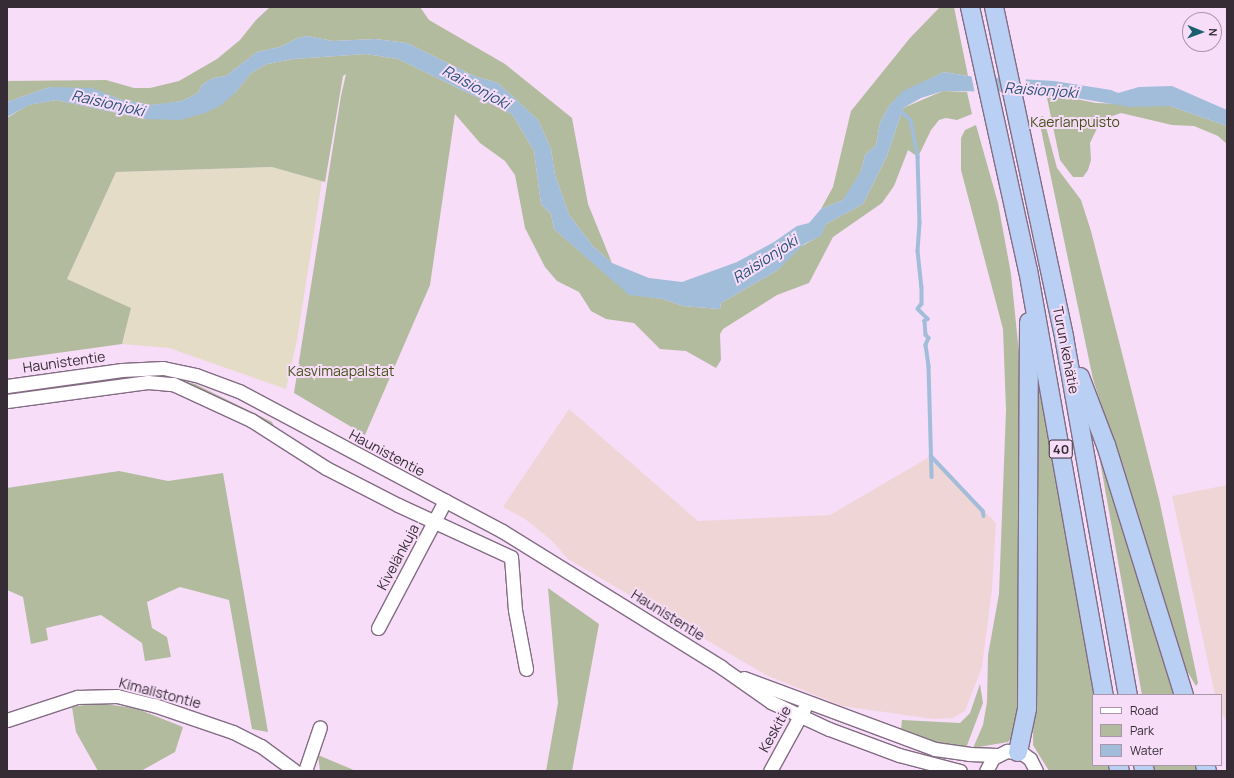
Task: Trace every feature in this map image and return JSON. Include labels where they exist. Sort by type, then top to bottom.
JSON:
[{"type":"highway","name":"Turun kehätie","points":[[970,7],[1028,270],[1104,694]]},
{"type":"highway","name":"Turun kehätie","points":[[996,15],[1064,336],[1128,694]]},
{"type":"highway","points":[[1018,752],[1027,709],[1030,368],[1028,270]]},
{"type":"highway","points":[[1064,336],[1106,445],[1184,694]]},
{"type":"street","name":"Haunistentie","points":[[7,386],[122,370],[163,368],[196,374],[239,391],[283,413],[520,542],[721,667],[756,693],[829,729],[917,760],[960,771]]},
{"type":"street","points":[[7,401],[136,383],[163,383],[204,397],[273,434],[326,468],[435,522],[511,557],[515,610],[526,668]]},
{"type":"street","points":[[273,434],[283,413]]},
{"type":"street","name":"Kivelänkuja","points":[[378,628],[445,501]]},
{"type":"street","name":"Haunistentie","points":[[721,667],[758,684],[808,703],[935,748],[969,754],[997,755],[1007,751],[1018,752]]},
{"type":"street","name":"Kimalistontie","points":[[7,720],[71,698],[116,696],[154,705],[233,732],[261,746],[295,771]]},
{"type":"street","name":"Keskitie","points":[[770,771],[808,703]]},
{"type":"street","points":[[306,771],[320,728]]},
{"type":"street","points":[[1018,752],[1030,759],[1036,771]]},
{"type":"street","points":[[986,771],[997,755]]},
{"type":"street","points":[[917,760],[933,771]]},
{"type":"shaded area","points":[[272,167],[322,181],[297,340],[286,389],[169,348],[122,344],[131,308],[67,279],[116,172]]},
{"type":"shaded area","points":[[569,409],[698,521],[830,515],[931,456],[996,523],[992,589],[982,667],[965,711],[953,718],[933,719],[842,706],[766,675],[568,559],[551,540],[525,519],[503,507]]},
{"type":"shaded area","points":[[1227,485],[1227,723],[1222,713],[1222,694],[1215,694],[1172,496]]},
{"type":"green space","points":[[270,7],[420,7],[429,20],[505,64],[572,118],[588,204],[612,263],[593,246],[569,215],[555,175],[551,149],[538,120],[498,83],[474,76],[407,43],[375,39],[333,41],[307,36],[298,38],[280,47],[257,52],[226,76],[213,78],[202,85],[198,93],[182,101],[163,104],[151,105],[122,100],[109,95],[50,87],[7,102],[7,81],[106,80],[134,88],[150,88],[179,81],[217,59],[240,40],[256,20]]},
{"type":"green space","points":[[940,7],[954,7],[968,76],[944,72],[903,92],[889,106],[880,123],[876,145],[865,155],[861,171],[851,189],[843,200],[821,209],[833,187],[851,111],[910,38]]},
{"type":"green space","name":"Kasvimaapalstat","points":[[366,54],[398,59],[512,114],[534,151],[541,204],[551,214],[554,229],[629,294],[663,299],[683,306],[720,309],[721,303],[778,270],[798,248],[820,236],[826,224],[863,204],[887,156],[903,108],[943,91],[967,92],[972,114],[957,120],[946,118],[939,120],[931,130],[918,157],[908,150],[894,186],[882,203],[833,237],[809,283],[777,295],[723,329],[720,334],[721,360],[716,368],[686,351],[660,349],[634,323],[606,319],[591,311],[579,292],[557,281],[545,267],[525,228],[515,175],[505,161],[480,143],[455,114],[430,285],[365,435],[294,393],[341,96],[346,74],[343,76],[325,182],[272,167],[116,172],[67,279],[131,308],[122,344],[7,360],[7,118],[28,105],[56,100],[145,119],[235,93],[251,73],[267,64],[293,59]]},
{"type":"green space","name":"Kaerlanpuisto","points":[[1046,93],[1096,103],[1170,106],[1227,126],[1227,144],[1218,136],[1194,126],[1172,125],[1121,113],[1101,120],[1090,143],[1091,160],[1088,170],[1083,177],[1073,177],[1060,160]]},
{"type":"green space","points":[[1038,115],[1043,116],[1057,168],[1081,200],[1091,231],[1159,499],[1198,683],[1196,686],[1184,666],[1093,379]]},
{"type":"green space","points":[[976,125],[998,203],[1011,274],[1023,393],[1019,716],[1012,738],[1008,742],[973,748],[983,725],[987,702],[988,655],[999,594],[1006,410],[1003,329],[961,170],[961,138],[965,130]]},
{"type":"green space","points":[[1038,367],[1097,694],[1092,694],[1092,766],[1109,766],[1110,771],[1049,771],[1033,745]]},
{"type":"green space","points":[[134,376],[163,376],[195,384],[272,422],[274,426],[178,382],[7,398],[7,393]]},
{"type":"green space","points":[[1098,450],[1177,694],[1142,694]]},
{"type":"green space","points":[[119,471],[168,481],[223,473],[268,732],[252,729],[229,600],[180,587],[147,602],[152,628],[167,637],[171,657],[145,661],[142,643],[101,615],[46,628],[48,640],[31,644],[23,597],[7,590],[7,488]]},
{"type":"green space","points":[[548,588],[599,624],[572,771],[546,771],[558,703]]},
{"type":"green space","points":[[980,684],[983,703],[966,748],[953,749],[901,730],[902,720],[960,723],[970,713]]},
{"type":"green space","points":[[96,703],[135,708],[183,727],[175,752],[141,771],[98,771],[76,732],[72,707]]},
{"type":"green space","points":[[318,755],[356,771],[320,771]]},
{"type":"green space","points":[[1154,766],[1197,766],[1197,771],[1154,771]]},
{"type":"water","name":"Raisionjoki","points":[[307,36],[333,41],[375,39],[407,43],[474,76],[498,83],[538,120],[551,149],[555,175],[569,215],[593,246],[612,263],[649,278],[682,282],[737,262],[774,242],[797,226],[809,223],[821,209],[843,200],[861,171],[865,155],[876,145],[880,123],[889,106],[903,91],[944,72],[968,76],[1054,81],[1111,90],[1118,93],[1139,87],[1172,86],[1227,110],[1227,126],[1170,106],[1130,107],[1041,92],[943,91],[921,98],[903,108],[887,156],[863,204],[826,224],[821,236],[804,244],[778,270],[721,303],[720,309],[683,306],[663,299],[629,295],[554,229],[551,214],[541,204],[534,151],[512,114],[398,59],[366,54],[293,59],[267,64],[251,73],[235,93],[220,106],[205,113],[180,120],[145,119],[56,100],[29,105],[7,117],[7,102],[50,87],[92,88],[122,100],[151,105],[182,101],[198,93],[202,85],[213,78],[226,76],[257,52],[280,47],[298,38]]},
{"type":"pier","points":[[971,74],[995,76],[999,94],[975,94]]},
{"type":"pier","points":[[1002,76],[1025,77],[1029,94],[1005,94]]},
{"type":"waterway","points":[[899,109],[911,120],[918,157],[920,223],[918,251],[922,287],[922,304],[918,309],[928,319],[925,321],[926,335],[929,338],[926,345],[929,367],[932,477]]},
{"type":"waterway","points":[[931,456],[983,511],[984,516]]}]
